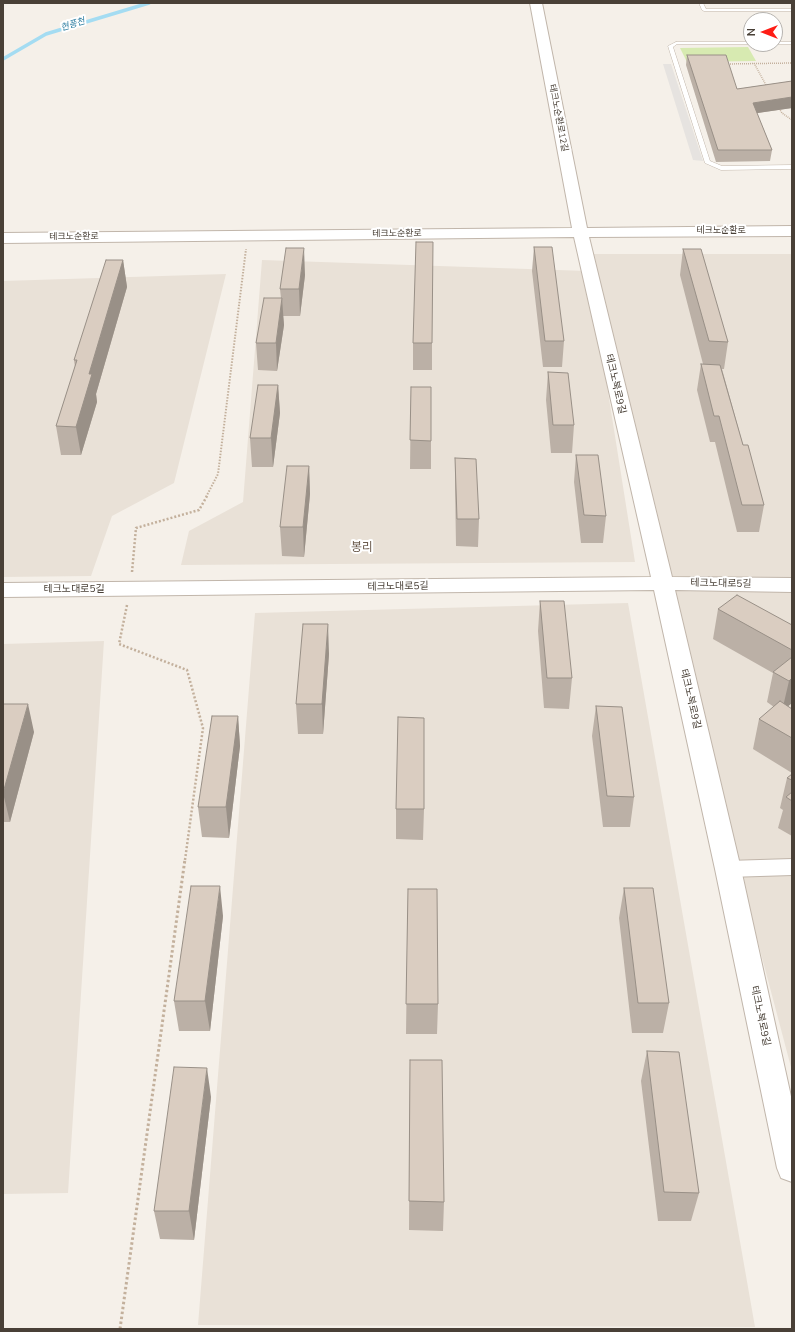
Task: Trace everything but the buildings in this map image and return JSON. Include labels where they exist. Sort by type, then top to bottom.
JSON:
[{"type":"street","name":"테크노순환로12길","points":[[536,3],[579,227]]},
{"type":"street","name":"테크노순환로","points":[[3,238],[248,236],[792,220]]},
{"type":"street","name":"테크노순환로","points":[[3,228],[579,227],[792,231]]},
{"type":"street","name":"테크노북로9길","points":[[579,227],[663,583],[728,869],[792,1168]]},
{"type":"street","name":"테크노대로5길","points":[[3,590],[130,590],[663,583],[792,585]]},
{"type":"street","points":[[728,869],[792,867]]},
{"type":"lane","points":[[701,3],[704,10],[792,10]]},
{"type":"lane","points":[[743,44],[676,44],[670,46],[707,162],[721,168],[792,168]]},
{"type":"path","points":[[754,63],[768,88]]},
{"type":"path","points":[[723,64],[792,63]]},
{"type":"path","points":[[775,101],[782,113],[792,120]]},
{"type":"path","points":[[120,1329],[203,728],[187,670],[119,644],[130,590],[136,528],[199,510],[218,474],[248,236]]},
{"type":"shaded area","points":[[663,64],[671,64],[703,161],[693,160]]},
{"type":"shaded area","points":[[584,254],[792,254],[792,1071],[663,583],[591,285],[635,562],[181,565],[189,531],[243,502],[262,260],[587,271]]},
{"type":"shaded area","points":[[226,274],[174,483],[112,516],[91,576],[3,577],[3,281]]},
{"type":"shaded area","points":[[628,603],[755,1327],[198,1325],[255,613]]},
{"type":"shaded area","points":[[104,641],[68,1193],[3,1194],[3,644]]},
{"type":"green space","points":[[743,47],[743,52],[751,52],[756,61],[687,62],[680,48]]},
{"type":"waterway","name":"현풍천","points":[[3,59],[46,34],[149,3]]},
{"type":"district","name":"봉리","points":[[362,548]]}]
